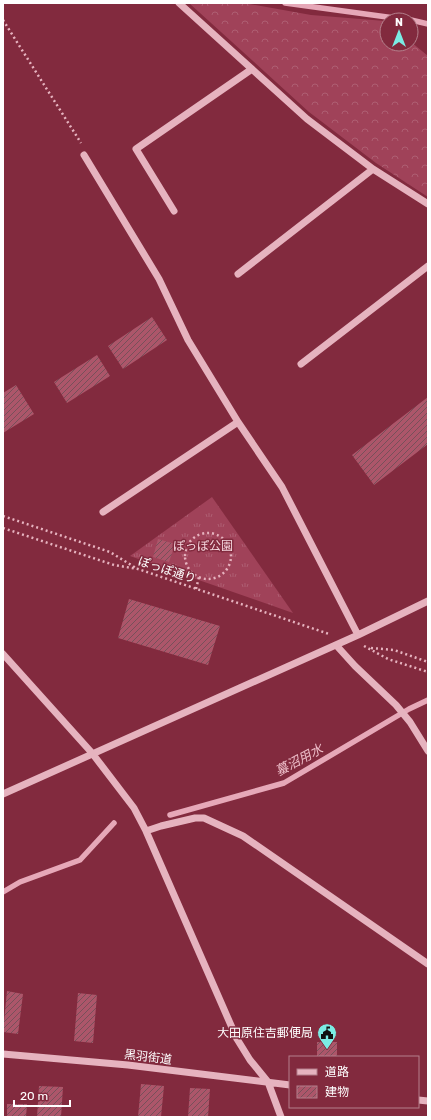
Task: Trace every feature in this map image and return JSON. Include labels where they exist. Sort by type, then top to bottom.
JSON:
[{"type":"street","points":[[179,3],[307,119],[373,169],[428,204]]},
{"type":"street","points":[[174,211],[136,149],[252,69]]},
{"type":"street","points":[[84,155],[159,279],[188,340],[238,422],[282,487],[358,635]]},
{"type":"street","points":[[238,274],[373,169]]},
{"type":"street","points":[[301,364],[428,266]]},
{"type":"street","points":[[103,512],[238,422]]},
{"type":"street","points":[[3,794],[336,645],[428,601]]},
{"type":"street","points":[[336,645],[355,666],[396,705],[410,722],[428,751]]},
{"type":"street","points":[[3,654],[92,753],[134,808],[146,831],[236,1039],[250,1060],[268,1082],[281,1117]]},
{"type":"street","points":[[146,831],[195,818],[204,818],[243,836],[428,964]]},
{"type":"street","name":"黒羽街道","points":[[3,1054],[128,1065],[289,1085]]},
{"type":"path","points":[[3,20],[81,144],[84,155]]},
{"type":"path","points":[[3,516],[110,552],[138,569]]},
{"type":"path","name":"ぽっぽ通り","points":[[3,528],[114,565],[138,569],[324,633]]},
{"type":"path","points":[[206,532],[221,536],[227,541],[232,556],[227,570],[214,578],[206,579],[199,576],[192,572],[188,566],[186,559],[188,544],[199,534],[206,532]]},
{"type":"path","points":[[196,589],[199,576]]},
{"type":"path","points":[[428,662],[394,650],[368,648],[388,658],[428,672]]},
{"type":"green space","points":[[189,3],[244,3],[311,15],[379,21],[379,52],[419,52],[419,49],[428,56],[428,197],[376,163],[309,112]]},
{"type":"green space","name":"ぽっぽ公園","points":[[212,497],[293,613],[130,556]]},
{"type":"building","points":[[152,317],[167,340],[123,369],[108,346]]},
{"type":"building","points":[[97,355],[110,376],[67,403],[54,382]]},
{"type":"building","points":[[16,385],[34,414],[3,433],[3,393]]},
{"type":"building","points":[[428,397],[428,444],[374,485],[352,455]]},
{"type":"building","points":[[158,539],[175,544],[169,562],[153,557]]},
{"type":"building","points":[[129,599],[220,626],[208,665],[118,638]]},
{"type":"building","points":[[7,991],[23,994],[18,1034],[3,1032]]},
{"type":"building","points":[[78,993],[97,995],[93,1043],[74,1041]]},
{"type":"building","name":"大田原住吉郵便局","points":[[317,1042],[337,1042],[337,1056],[317,1056]]},
{"type":"building","points":[[141,1084],[164,1086],[161,1117],[138,1117]]},
{"type":"building","points":[[39,1086],[63,1087],[61,1117],[37,1117]]},
{"type":"building","points":[[190,1088],[210,1089],[208,1117],[188,1117]]},
{"type":"building","points":[[7,1104],[27,1104],[26,1117],[7,1117]]},
{"type":"waterway","points":[[285,3],[379,16]]},
{"type":"waterway","points":[[419,22],[428,24]]},
{"type":"waterway","name":"蟇沼用水","points":[[170,815],[284,783],[409,709],[428,700]]},
{"type":"waterway","name":"蟇沼用水","points":[[3,892],[20,882],[80,860],[114,823]]},
{"type":"place","name":"大田原住吉郵便局","points":[[327,1050]]}]
